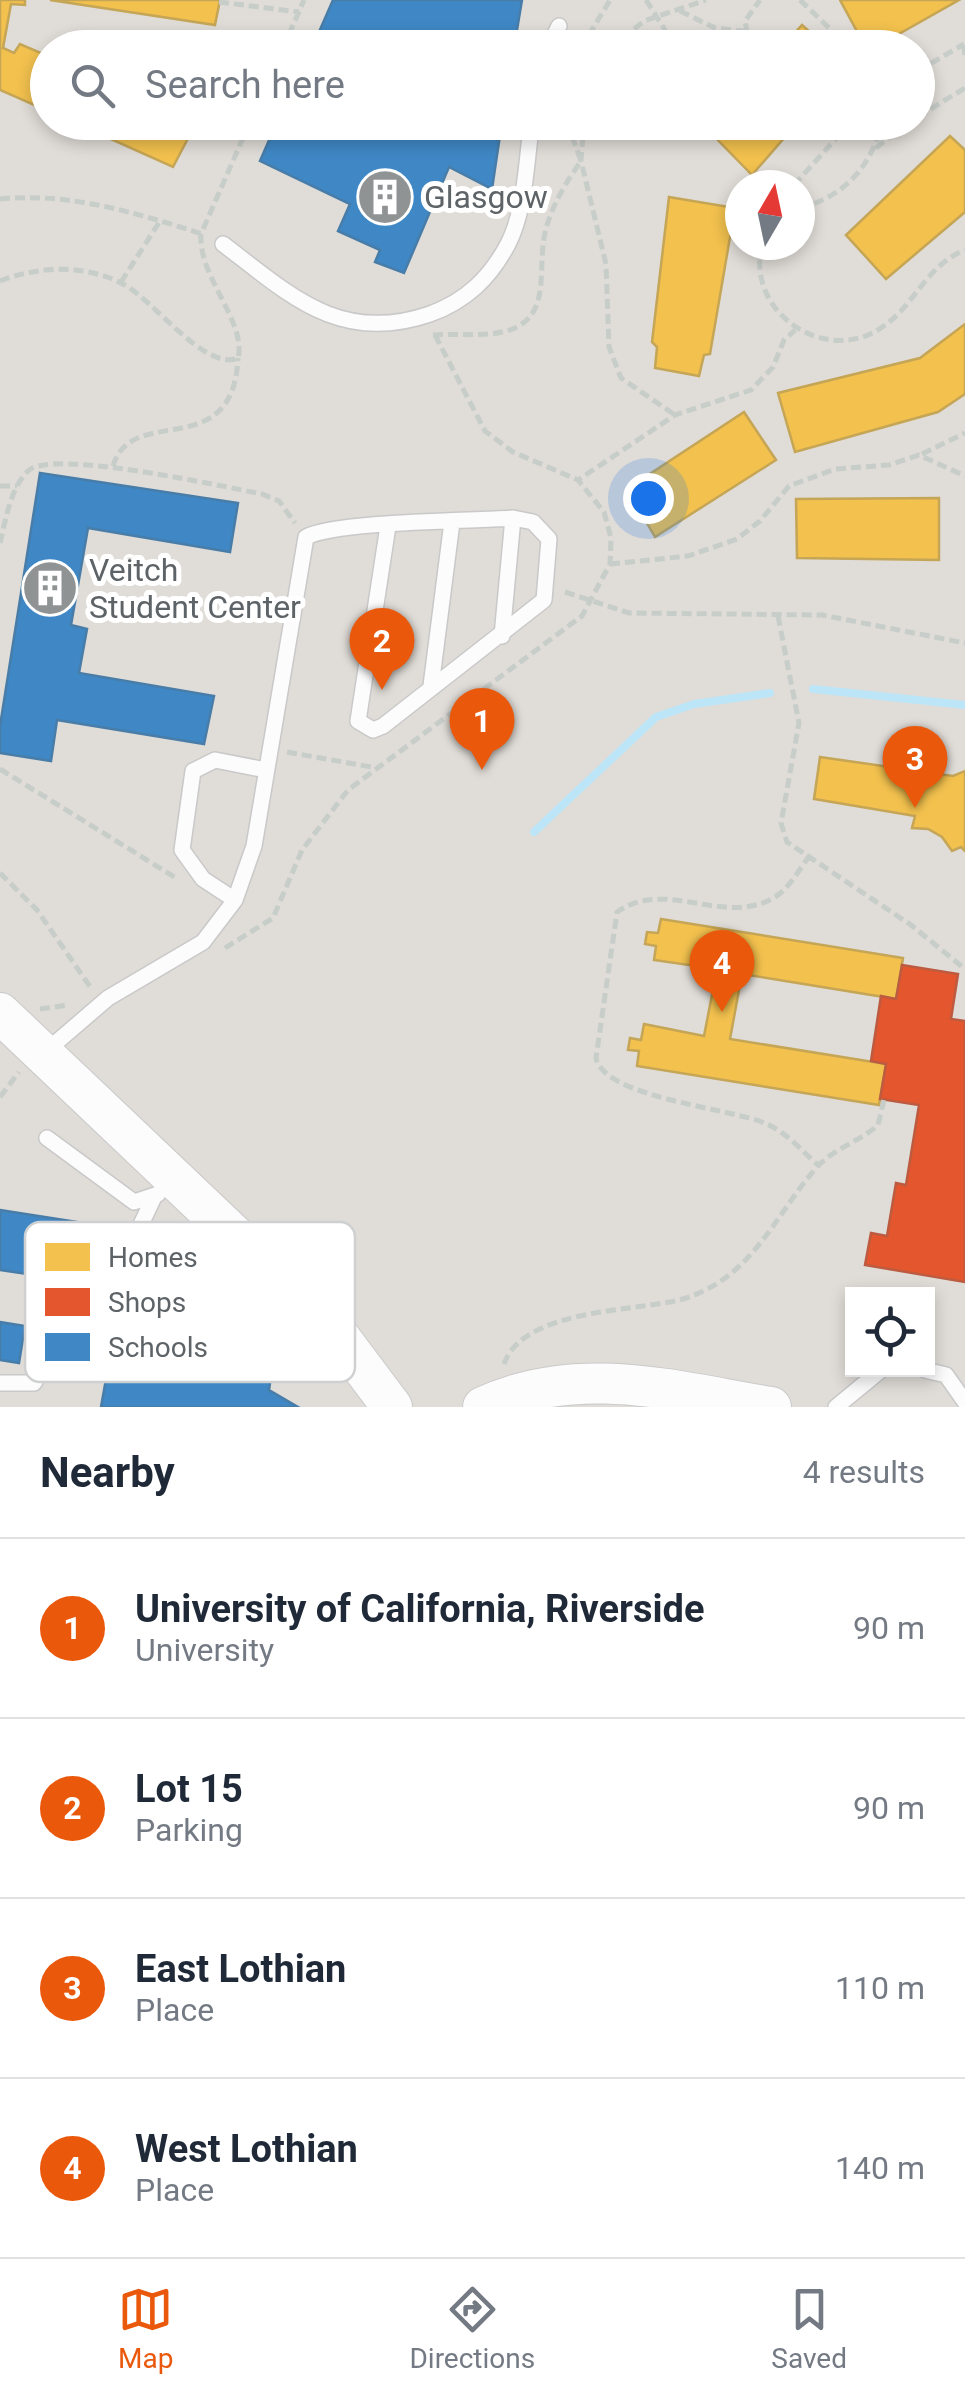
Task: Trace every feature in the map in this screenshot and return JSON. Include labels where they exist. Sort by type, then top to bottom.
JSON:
[{"type":"street","points":[[16,1011],[33,1061],[205,1222]]},
{"type":"street","points":[[355,1359],[392,1407]]},
{"type":"street","points":[[484,1407],[530,1388],[586,1380],[771,1407]]},
{"type":"lane","points":[[557,30],[559,26]]},
{"type":"lane","points":[[223,244],[287,293],[339,319],[398,324],[448,307],[486,277],[510,241],[529,140]]},
{"type":"lane","points":[[33,1061],[108,998],[203,942],[235,900],[254,846],[306,537],[316,532],[388,526],[513,518],[533,522],[549,539],[545,590],[538,608],[373,730],[358,721],[388,526]]},
{"type":"lane","points":[[502,636],[513,518]]},
{"type":"lane","points":[[432,686],[452,522]]},
{"type":"lane","points":[[235,900],[204,878],[185,858],[182,839],[193,771],[204,761],[214,760],[266,770]]},
{"type":"lane","points":[[47,1138],[134,1202],[166,1189]]},
{"type":"lane","points":[[147,1222],[166,1189]]},
{"type":"lane","points":[[935,1372],[946,1375],[965,1402]]},
{"type":"lane","points":[[836,1407],[872,1377]]},
{"type":"lane","points":[[0,1383],[35,1382]]},
{"type":"path","points":[[291,30],[304,0]]},
{"type":"path","points":[[592,30],[610,0]]},
{"type":"path","points":[[646,0],[659,15],[662,30]]},
{"type":"path","points":[[628,30],[706,0]]},
{"type":"path","points":[[744,30],[750,9],[760,0]]},
{"type":"path","points":[[800,0],[808,2],[834,30]]},
{"type":"path","points":[[220,2],[299,12]]},
{"type":"path","points":[[680,11],[715,28],[734,30]]},
{"type":"path","points":[[935,60],[965,43],[965,57]]},
{"type":"path","points":[[935,107],[965,88]]},
{"type":"path","points":[[113,467],[117,452],[132,438],[200,426],[216,416],[234,389],[239,340],[200,252],[201,234],[242,140]]},
{"type":"path","points":[[583,140],[581,161],[606,264],[609,347],[621,378],[674,415]]},
{"type":"path","points":[[808,170],[835,140]]},
{"type":"path","points":[[873,150],[876,140]]},
{"type":"path","points":[[815,202],[841,192],[873,150],[886,140]]},
{"type":"path","points":[[0,199],[54,197],[201,234]]},
{"type":"path","points":[[121,282],[160,221]]},
{"type":"path","points":[[761,260],[760,276],[769,300],[795,330],[842,340],[880,329],[922,280],[965,250]]},
{"type":"path","points":[[0,280],[49,268],[121,282],[154,304],[184,338],[222,359],[238,358]]},
{"type":"path","points":[[435,335],[485,431],[514,452],[578,480]]},
{"type":"path","points":[[610,564],[688,556],[737,539],[760,521],[789,486],[834,469],[889,465],[965,434]]},
{"type":"path","points":[[919,455],[953,474],[965,476]]},
{"type":"path","points":[[0,543],[18,486],[29,469],[44,463],[113,467],[262,494],[278,501],[306,537]]},
{"type":"path","points":[[0,486],[18,486]]},
{"type":"path","points":[[545,590],[629,614],[854,618],[965,643]]},
{"type":"path","points":[[778,616],[799,722],[781,823],[787,842],[911,925],[965,969]]},
{"type":"path","points":[[268,749],[377,768]]},
{"type":"path","points":[[0,769],[180,880]]},
{"type":"path","points":[[810,856],[778,896],[748,909],[723,910],[682,898],[631,902],[617,912],[596,1058],[598,1066],[610,1076],[652,1094],[771,1126],[818,1165]]},
{"type":"path","points":[[0,873],[37,910],[91,988]]},
{"type":"path","points":[[16,1011],[67,1006],[108,979]]},
{"type":"path","points":[[0,1097],[33,1061]]},
{"type":"path","points":[[502,1369],[512,1348],[534,1332],[581,1316],[681,1299],[718,1282],[765,1243],[818,1165],[846,1142],[878,1125],[884,1100]]},
{"type":"shaded area","points":[[0,0],[965,0],[965,1407],[0,1407]]},
{"type":"building: Homes","points":[[0,0],[25,0],[25,5],[11,4],[3,48],[14,53],[20,44],[30,48],[30,103],[0,90]]},
{"type":"building: Homes","points":[[50,0],[220,0],[215,25]]},
{"type":"building: Homes","points":[[840,0],[959,0],[906,30],[856,30]]},
{"type":"building: Homes","points":[[950,136],[965,150],[965,212],[886,279],[846,235]]},
{"type":"building: Homes","points":[[113,140],[187,140],[173,167]]},
{"type":"building: Homes","points":[[718,140],[782,140],[756,170],[747,170]]},
{"type":"building: Homes","points":[[669,197],[725,206],[726,260],[710,354],[704,355],[699,376],[655,368],[657,347],[652,342]]},
{"type":"building: Homes","points":[[965,324],[965,394],[938,412],[795,452],[778,393],[920,358]]},
{"type":"building: Homes","points":[[744,412],[776,460],[655,537],[627,489]]},
{"type":"building: Homes","points":[[939,498],[939,560],[797,558],[796,499]]},
{"type":"building: Homes","points":[[820,757],[953,776],[965,771],[965,851],[961,847],[952,851],[942,837],[928,829],[912,828],[915,816],[814,799]]},
{"type":"building: Homes","points":[[661,919],[903,958],[896,999],[742,974],[730,1039],[886,1064],[879,1105],[637,1066],[639,1051],[628,1050],[630,1038],[641,1040],[644,1024],[704,1036],[717,969],[654,960],[656,946],[645,944],[647,932],[658,933]]},
{"type":"building: Shops","points":[[902,965],[958,974],[951,1019],[965,1021],[965,1282],[865,1265],[871,1233],[887,1236],[896,1183],[906,1185],[919,1105],[880,1099],[886,1064],[871,1061],[881,996],[896,999]]},
{"type":"building: Schools","points":[[333,0],[522,0],[517,30],[320,30]]},
{"type":"building: Schools","name":"Glasgow","points":[[269,140],[499,140],[492,189],[449,167],[404,273],[375,262],[380,250],[338,231],[350,204],[260,161]]},
{"type":"building: Schools","name":"Veitch Student Center","points":[[40,473],[238,503],[230,552],[88,528],[71,625],[87,629],[79,673],[214,696],[204,744],[57,720],[51,761],[0,753],[0,726]]},
{"type":"building: Schools","points":[[0,1210],[77,1222],[25,1222],[25,1274],[0,1270]]},
{"type":"building: Schools","points":[[0,1322],[25,1326],[19,1363],[0,1360]]},
{"type":"building: Schools","points":[[105,1382],[270,1382],[269,1390],[298,1407],[101,1407]]},
{"type":"waterway","points":[[813,689],[965,705]]},
{"type":"waterway","points":[[534,832],[656,717],[694,704],[770,693]]},
{"type":"place","name":"Glasgow","points":[[385,197]]},
{"type":"place","name":"Veitch Student Center","points":[[50,588]]},
{"type":"place","name":"Lot 15","points":[[382,690]]},
{"type":"place","name":"University of California, Riverside","points":[[482,770]]},
{"type":"place","name":"East Lothian","points":[[915,808]]},
{"type":"place","name":"West Lothian","points":[[722,1012]]}]
